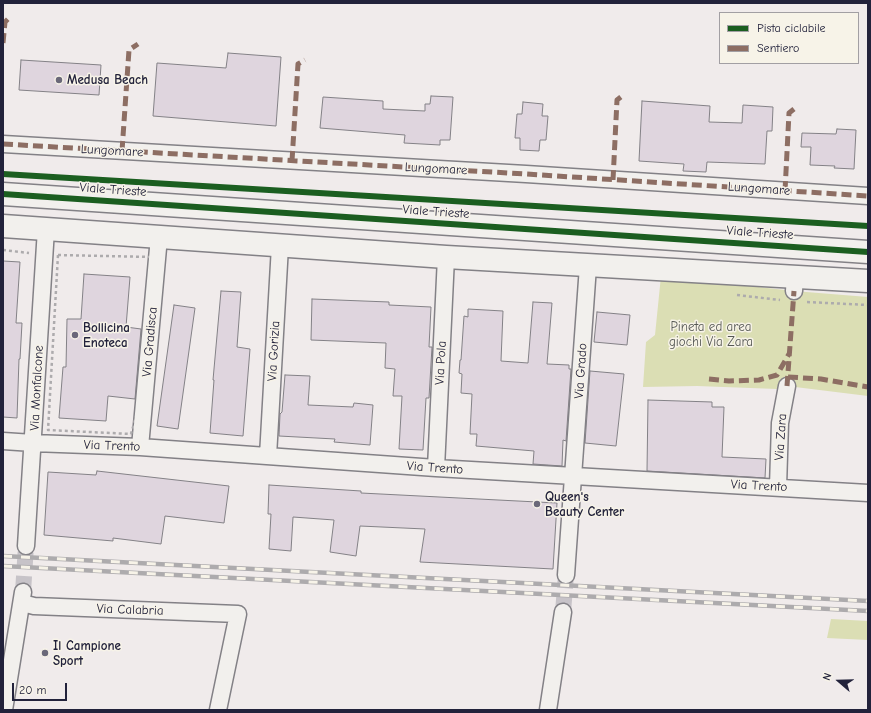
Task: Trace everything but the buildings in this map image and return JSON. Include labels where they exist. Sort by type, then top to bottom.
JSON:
[{"type":"street","name":"Lungomare","points":[[3,144],[526,174],[868,196]]},
{"type":"street","name":"Viale Trieste","points":[[3,194],[868,252]]},
{"type":"street","points":[[3,226],[588,266],[797,290],[868,280]]},
{"type":"street","name":"Via Monfalcone","points":[[26,546],[46,229]]},
{"type":"street","name":"Via Gradisca","points":[[140,447],[159,237]]},
{"type":"street","name":"Via Gorizia","points":[[268,456],[280,246]]},
{"type":"street","name":"Via Pola","points":[[436,468],[446,257]]},
{"type":"street","name":"Via Grado","points":[[566,575],[588,266]]},
{"type":"street","name":"Via Zara","points":[[778,488],[781,417],[787,386]]},
{"type":"street","name":"Via Trento","points":[[3,441],[140,447],[436,468],[868,493]]},
{"type":"street","name":"Via Calabria","points":[[4,710],[22,597],[34,606],[238,614],[218,710]]},
{"type":"street","points":[[548,710],[563,612]]},
{"type":"path","points":[[58,255],[152,257],[139,406],[132,434],[48,430],[58,255]]},
{"type":"path","points":[[797,290],[868,305]]},
{"type":"green space","name":"Pineta ed area giochi Via Zara","points":[[661,276],[794,291],[868,297],[868,396],[787,386],[777,389],[697,386],[643,387],[646,342],[655,335]]},
{"type":"green space","points":[[831,619],[868,621],[868,640],[827,638]]},
{"type":"tunnel","points":[[23,592],[26,546]]},
{"type":"tunnel","points":[[563,612],[566,575]]},
{"type":"railway","points":[[3,556],[868,601]]},
{"type":"railway","points":[[3,566],[868,611]]},
{"type":"marked path","points":[[3,43],[5,22],[11,16]]},
{"type":"marked path","points":[[122,151],[129,50],[138,44]]},
{"type":"marked path","points":[[292,161],[298,64],[305,60]]},
{"type":"marked path","points":[[613,180],[617,100],[622,96]]},
{"type":"marked path","points":[[785,191],[789,113],[794,109]]},
{"type":"marked path","points":[[3,144],[526,174],[868,196]]},
{"type":"marked path","points":[[787,386],[794,291]]},
{"type":"marked path","points":[[709,379],[729,381],[759,380],[777,375],[789,354]]},
{"type":"marked path","points":[[788,377],[821,379],[868,387]]},
{"type":"cycle path","points":[[3,174],[868,226]]},
{"type":"cycle path","points":[[3,194],[868,252]]},
{"type":"place","name":"Medusa Beach","points":[[59,80]]},
{"type":"place","name":"Bollicina Enoteca","points":[[75,335]]},
{"type":"place","name":"Queen's Beauty Center","points":[[537,504]]},
{"type":"place","name":"Il Campione Sport","points":[[45,653]]}]
